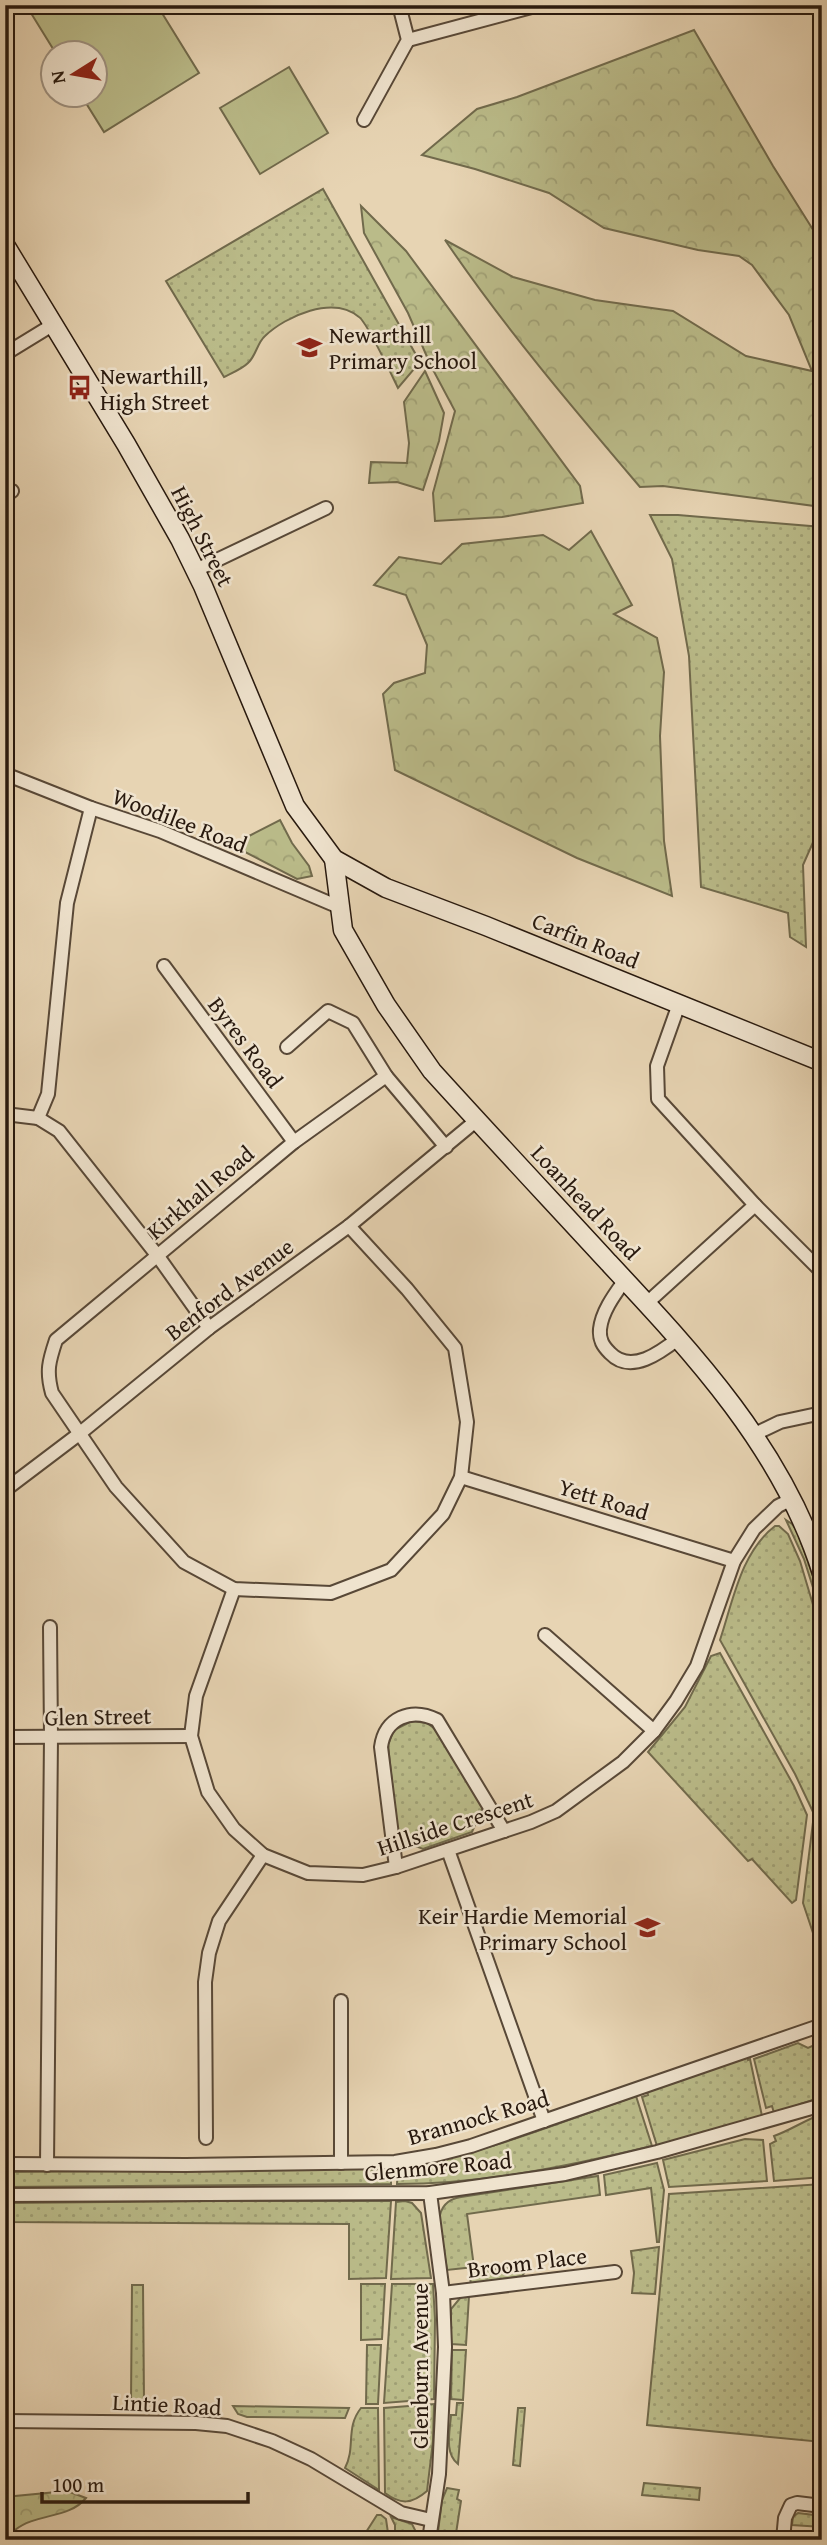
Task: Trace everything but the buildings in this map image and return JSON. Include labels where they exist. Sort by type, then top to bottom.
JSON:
[{"type":"main road","name":"High Street","points":[[5,246],[126,444],[196,570],[295,806],[334,859]]},
{"type":"main road","name":"Loanhead Road","points":[[334,859],[343,930],[386,1005],[432,1071],[679,1338],[755,1434],[792,1499],[822,1573]]},
{"type":"main road","name":"Carfin Road","points":[[334,859],[386,888],[822,1062]]},
{"type":"street","points":[[364,120],[408,40],[399,5]]},
{"type":"street","points":[[408,40],[539,5]]},
{"type":"street","points":[[5,354],[54,324]]},
{"type":"street","points":[[196,570],[326,508]]},
{"type":"street","name":"Woodilee Road","points":[[5,774],[91,808],[160,831],[338,907]]},
{"type":"street","points":[[38,1118],[48,1094],[67,903],[91,808]]},
{"type":"street","name":"Byres Road","points":[[164,967],[294,1142]]},
{"type":"street","points":[[679,1004],[657,1066],[658,1099],[755,1205],[822,1272]]},
{"type":"street","points":[[287,1047],[328,1011],[353,1023],[386,1076],[446,1147]]},
{"type":"street","name":"Kirkhall Road","points":[[234,1589],[184,1562],[116,1488],[52,1393],[47,1375],[56,1340],[294,1142],[386,1076]]},
{"type":"street","points":[[5,1114],[38,1118],[58,1131],[157,1255],[209,1328]]},
{"type":"street","name":"Benford Avenue","points":[[5,1490],[79,1434],[209,1328],[349,1226],[477,1120]]},
{"type":"street","points":[[647,1303],[755,1205]]},
{"type":"street","points":[[234,1589],[331,1593],[391,1570],[443,1514],[461,1477],[467,1422],[455,1348],[407,1289],[349,1226]]},
{"type":"street","points":[[625,1280],[603,1317],[600,1330],[601,1343],[613,1357],[628,1362],[646,1359],[679,1338]]},
{"type":"street","points":[[755,1434],[780,1422],[822,1413]]},
{"type":"street","name":"Yett Road","points":[[461,1477],[734,1561]]},
{"type":"street","name":"Hillside Crescent","points":[[234,1589],[196,1696],[191,1735],[208,1792],[234,1829],[263,1855],[309,1873],[363,1875],[449,1850],[556,1811],[623,1762],[654,1731],[697,1666],[734,1561],[754,1529],[778,1506],[792,1499]]},
{"type":"street","points":[[47,2165],[50,1628]]},
{"type":"street","points":[[545,1635],[654,1731]]},
{"type":"street","points":[[396,1867],[381,1747],[386,1729],[404,1715],[418,1714],[437,1720],[504,1831]]},
{"type":"street","name":"Glen Street","points":[[5,1737],[191,1735]]},
{"type":"street","points":[[449,1850],[544,2121]]},
{"type":"street","points":[[206,2138],[205,1982],[209,1953],[219,1921],[263,1855]]},
{"type":"street","points":[[341,2001],[341,2163]]},
{"type":"street","name":"Brannock Road","points":[[5,2164],[394,2162],[436,2155],[471,2146],[822,2025]]},
{"type":"street","name":"Glenmore Road","points":[[5,2195],[430,2193],[565,2174],[657,2152],[822,2105]]},
{"type":"street","name":"Glenburn Avenue","points":[[429,2540],[440,2462],[445,2347],[443,2293],[430,2193]]},
{"type":"street","name":"Broom Place","points":[[443,2293],[615,2272]]},
{"type":"street","name":"Lintie Road","points":[[5,2421],[196,2423],[227,2427],[272,2441],[311,2459],[401,2513],[431,2520]]},
{"type":"street","points":[[783,2540],[785,2518],[791,2505],[797,2503],[822,2506]]},
{"type":"green space","points":[[26,5],[157,5],[199,73],[104,132],[89,108],[108,108],[108,38],[46,38]]},
{"type":"green space","points":[[694,30],[822,244],[822,507],[663,486],[640,487],[515,335],[445,240],[513,277],[595,300],[673,311],[746,356],[812,371],[789,315],[752,265],[739,256],[698,250],[604,228],[549,193],[422,155],[477,109],[517,97]]},
{"type":"green space","points":[[289,67],[328,133],[260,174],[220,108]]},
{"type":"green space","points":[[323,189],[420,362],[398,388],[363,321],[348,311],[336,308],[310,311],[285,322],[262,339],[248,363],[224,377],[166,281]]},
{"type":"green space","points":[[361,206],[406,251],[580,486],[583,503],[502,517],[435,521],[433,493],[455,411],[431,366],[408,313],[364,233]]},
{"type":"green space","points":[[425,371],[444,413],[439,441],[423,490],[397,482],[369,483],[371,462],[407,463],[409,443],[404,402]]},
{"type":"green space","points":[[650,515],[822,527],[822,822],[803,865],[806,947],[790,937],[788,913],[701,887],[689,656],[672,559]]},
{"type":"green space","points":[[591,531],[632,605],[614,614],[657,638],[664,672],[660,736],[664,841],[672,896],[577,858],[395,770],[383,694],[394,683],[425,673],[427,645],[406,595],[374,585],[399,557],[441,564],[462,544],[543,535],[569,550]]},
{"type":"green space","points":[[280,820],[292,843],[309,866],[312,876],[297,879],[243,851],[247,837]]},
{"type":"green space","points":[[786,1520],[797,1531],[820,1596],[816,1597],[804,1559]]},
{"type":"green space","points":[[775,1526],[788,1534],[800,1561],[822,1635],[822,1960],[803,1903],[814,1814],[795,1774],[720,1640],[746,1563],[763,1537]]},
{"type":"green space","points":[[720,1653],[794,1786],[807,1815],[796,1900],[792,1903],[752,1859],[748,1861],[648,1752],[685,1707],[711,1656]]},
{"type":"green space","points":[[412,1721],[427,1723],[435,1729],[483,1807],[472,1832],[423,1849],[398,1839],[388,1745],[394,1730]]},
{"type":"green space","points":[[822,2033],[822,2097],[774,2113],[772,2106],[766,2108],[754,2059],[798,2043],[808,2048],[819,2043]]},
{"type":"green space","points":[[747,2056],[748,2060],[750,2059],[762,2116],[657,2146],[642,2097],[648,2095],[647,2091]]},
{"type":"green space","points":[[636,2096],[652,2146],[494,2177],[397,2184],[398,2168],[489,2147]]},
{"type":"green space","points":[[822,2114],[822,2177],[774,2181],[770,2144],[776,2141],[774,2136]]},
{"type":"green space","points":[[745,2139],[763,2140],[767,2181],[669,2187],[663,2160]]},
{"type":"green space","points":[[657,2163],[664,2190],[659,2242],[651,2188],[606,2195],[604,2175]]},
{"type":"green space","points":[[391,2168],[391,2184],[5,2187],[5,2172]]},
{"type":"green space","points":[[598,2176],[600,2195],[467,2214],[474,2267],[447,2270],[439,2221],[443,2208],[452,2200]]},
{"type":"green space","points":[[822,2184],[822,2442],[647,2425],[669,2194]]},
{"type":"green space","points":[[391,2201],[386,2278],[349,2279],[349,2224],[5,2222],[5,2203]]},
{"type":"green space","points":[[396,2202],[412,2203],[421,2213],[431,2278],[391,2279]]},
{"type":"green space","points":[[659,2247],[655,2294],[632,2293],[634,2273],[631,2251]]},
{"type":"green space","points":[[525,2265],[522,2276],[471,2284],[469,2273]]},
{"type":"green space","points":[[361,2284],[385,2284],[382,2339],[361,2340]]},
{"type":"green space","points":[[392,2284],[433,2284],[434,2399],[384,2403]]},
{"type":"green space","points":[[132,2285],[143,2285],[144,2401],[131,2401]]},
{"type":"green space","points":[[469,2296],[466,2345],[451,2344],[451,2309],[461,2297]]},
{"type":"green space","points":[[367,2345],[381,2345],[378,2404],[366,2404]]},
{"type":"green space","points":[[452,2350],[466,2350],[463,2400],[451,2399]]},
{"type":"green space","points":[[457,2403],[463,2403],[458,2464],[449,2448],[451,2415],[456,2415]]},
{"type":"green space","points":[[434,2404],[427,2491],[411,2501],[396,2500],[385,2493],[384,2408]]},
{"type":"green space","points":[[233,2406],[349,2408],[345,2418],[247,2417],[238,2414]]},
{"type":"green space","points":[[361,2408],[378,2408],[379,2490],[345,2468],[350,2453],[353,2423]]},
{"type":"green space","points":[[518,2408],[525,2408],[520,2466],[513,2465]]},
{"type":"green space","points":[[644,2483],[700,2488],[699,2500],[642,2495]]},
{"type":"green space","points":[[447,2488],[459,2490],[457,2499],[461,2501],[455,2540],[437,2540],[442,2500]]},
{"type":"green space","points":[[67,2491],[86,2498],[79,2505],[62,2513],[23,2525],[15,2530],[17,2540],[5,2540],[5,2497]]},
{"type":"green space","points":[[798,2513],[822,2516],[822,2527],[792,2525],[793,2517]]},
{"type":"green space","points":[[377,2515],[386,2519],[389,2540],[361,2540]]},
{"type":"green space","points":[[391,2517],[412,2524],[420,2540],[395,2540],[395,2525]]},
{"type":"place","name":"Newarthill Primary School","points":[[309,347]]},
{"type":"place","name":"Newarthill, High Street","points":[[80,388]]},
{"type":"place","name":"Keir Hardie Memorial Primary School","points":[[647,1928]]}]
